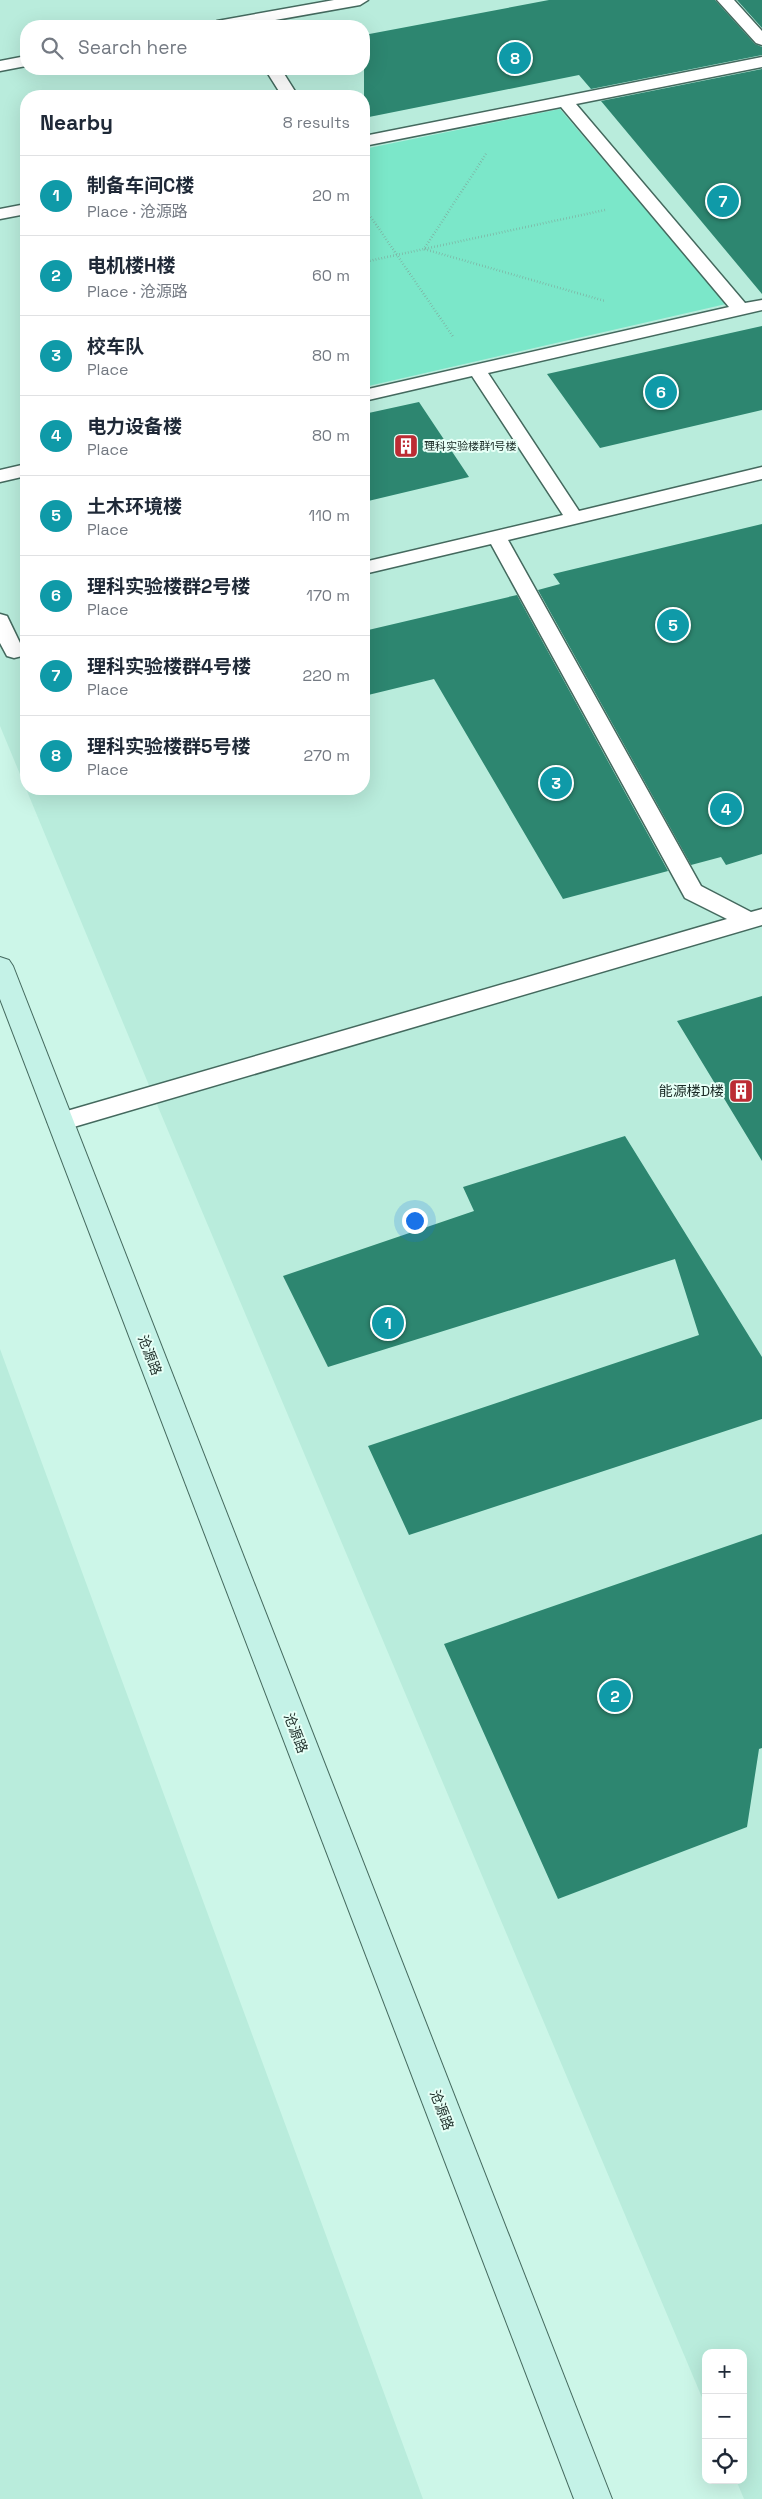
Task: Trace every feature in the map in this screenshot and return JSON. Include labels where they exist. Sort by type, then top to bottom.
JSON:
[{"type":"street","name":"沧源路","points":[[0,966],[593,2499]]},
{"type":"lane","points":[[263,20],[360,0]]},
{"type":"lane","points":[[725,0],[762,40]]},
{"type":"lane","points":[[0,66],[20,62]]},
{"type":"lane","points":[[370,141],[762,62]]},
{"type":"lane","points":[[277,75],[286,90]]},
{"type":"lane","points":[[565,101],[741,310]]},
{"type":"lane","points":[[0,214],[20,210]]},
{"type":"lane","points":[[370,394],[762,305]]},
{"type":"lane","points":[[476,369],[574,517]]},
{"type":"lane","points":[[0,476],[20,471]]},
{"type":"lane","points":[[370,567],[762,473]]},
{"type":"lane","points":[[496,536],[693,892],[756,919]]},
{"type":"lane","points":[[0,621],[14,651],[20,650]]},
{"type":"lane","points":[[60,1122],[756,919]]},
{"type":"path","points":[[424,249],[513,112]]},
{"type":"path","points":[[370,261],[649,201]]},
{"type":"path","points":[[370,216],[476,369]]},
{"type":"path","points":[[424,249],[605,301]]},
{"type":"shaded area","points":[[0,0],[762,0],[762,2499],[744,2499],[738,2484],[747,2484],[747,2349],[702,2349],[702,2398],[28,795],[370,795],[370,90],[20,90],[20,774],[0,726]]},
{"type":"shaded area","points":[[0,1349],[423,2499],[0,2499]]},
{"type":"green space","points":[[560,109],[726,304],[370,386],[370,148]]},
{"type":"building","points":[[549,0],[715,0],[755,44],[762,47],[762,55],[591,89],[579,75],[370,117],[370,90],[364,90],[364,75],[370,75],[370,34]]},
{"type":"building","points":[[737,0],[762,0],[762,28]]},
{"type":"building","points":[[762,69],[762,294],[601,101]]},
{"type":"building","points":[[762,326],[762,410],[600,448],[547,374]]},
{"type":"building","name":"理科实验楼群1号楼","points":[[419,402],[469,477],[370,501],[370,413]]},
{"type":"building","points":[[762,524],[762,854],[726,865],[721,857],[691,865],[538,590],[560,584],[553,574]]},
{"type":"building","points":[[517,595],[668,871],[563,899],[434,679],[370,695],[370,630]]},
{"type":"building","name":"能源楼D楼","points":[[762,996],[762,1161],[677,1021]]},
{"type":"building","points":[[625,1136],[762,1357],[762,1419],[409,1535],[368,1446],[699,1335],[675,1259],[328,1367],[283,1276],[474,1211],[463,1187]]},
{"type":"building","points":[[762,1534],[762,1748],[759,1749],[747,1827],[558,1899],[444,1644]]},
{"type":"place","name":"理科实验楼群5号楼","points":[[515,58]]},
{"type":"place","name":"理科实验楼群4号楼","points":[[723,201]]},
{"type":"place","name":"理科实验楼群2号楼","points":[[661,392]]},
{"type":"place","name":"理科实验楼群1号楼","points":[[406,446]]},
{"type":"place","name":"土木环境楼","points":[[673,625]]},
{"type":"place","name":"校车队","points":[[556,783]]},
{"type":"place","name":"电力设备楼","points":[[726,809]]},
{"type":"place","name":"能源楼D楼","points":[[741,1091]]},
{"type":"place","name":"制备车间C楼","points":[[388,1323]]},
{"type":"place","name":"电机楼H楼","points":[[615,1696]]}]
